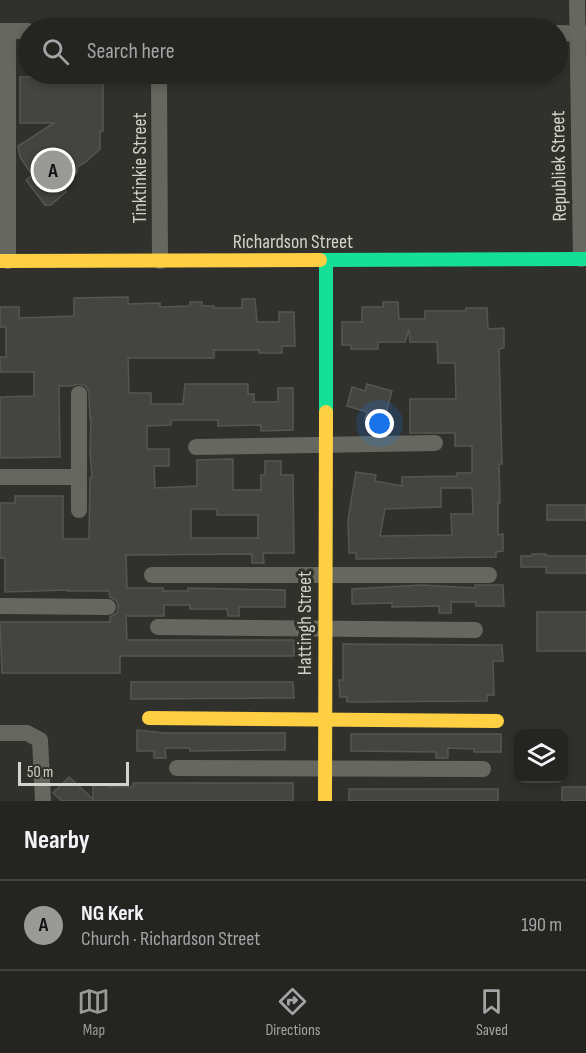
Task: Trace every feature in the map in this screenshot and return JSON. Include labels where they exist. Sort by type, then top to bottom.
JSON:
[{"type":"street","name":"Republiek Street","points":[[577,0],[581,34],[584,259]]},
{"type":"street","points":[[4,31],[4,261]]},
{"type":"street","name":"Tinktinkie Street","points":[[159,84],[160,261]]},
{"type":"street","name":"Richardson Street","points":[[4,261],[584,259]]},
{"type":"street","name":"Hattingh Street","points":[[325,801],[326,261]]},
{"type":"street","points":[[79,394],[79,510]]},
{"type":"street","points":[[196,447],[435,443]]},
{"type":"street","points":[[0,477],[79,477]]},
{"type":"street","points":[[152,575],[489,575]]},
{"type":"street","points":[[0,606],[108,607]]},
{"type":"street","points":[[158,627],[474,630]]},
{"type":"street","points":[[149,718],[497,721]]},
{"type":"street","points":[[0,733],[27,733],[40,740],[43,801]]},
{"type":"street","points":[[177,768],[483,770]]},
{"type":"building","points":[[20,84],[103,84],[103,131],[100,131],[100,149],[77,167],[77,172],[66,185],[66,192],[51,205],[45,205],[26,180],[32,175],[20,157],[18,146],[54,123],[20,123]]},
{"type":"building","points":[[128,297],[128,304],[160,303],[160,307],[190,306],[190,302],[202,302],[202,306],[214,306],[214,308],[242,308],[242,299],[255,299],[257,322],[279,322],[279,312],[294,312],[295,346],[282,346],[282,353],[259,353],[259,350],[214,350],[214,358],[128,358],[129,393],[151,393],[151,404],[183,404],[185,384],[248,384],[248,394],[254,394],[254,402],[278,402],[278,388],[293,388],[293,430],[261,431],[261,425],[218,426],[218,420],[171,420],[171,425],[147,426],[147,449],[169,449],[169,466],[154,466],[155,488],[197,486],[197,460],[233,459],[233,490],[261,490],[261,475],[265,475],[265,461],[281,461],[281,475],[293,475],[294,553],[263,553],[264,563],[252,563],[252,554],[126,555],[127,588],[163,588],[163,591],[188,591],[188,588],[285,590],[285,607],[239,607],[239,616],[228,616],[227,609],[190,609],[190,605],[164,605],[164,616],[126,616],[127,640],[294,640],[294,656],[120,656],[120,673],[2,673],[0,622],[110,622],[110,617],[117,613],[117,601],[110,597],[109,591],[5,592],[5,558],[0,558],[0,503],[15,503],[15,496],[63,496],[63,539],[89,539],[90,478],[92,477],[91,417],[89,393],[86,386],[78,384],[59,386],[60,457],[0,458],[0,397],[34,396],[34,372],[0,372],[0,357],[6,357],[6,327],[0,327],[0,307],[19,307],[19,318],[74,316],[74,298]],"holes":[[[191,509],[217,509],[217,515],[258,515],[258,538],[191,538]]]},
{"type":"building","points":[[383,302],[398,302],[399,319],[425,319],[425,311],[466,311],[466,308],[487,308],[488,329],[504,328],[504,348],[499,349],[502,464],[499,464],[500,503],[498,503],[498,535],[503,534],[503,551],[496,552],[496,557],[356,559],[356,553],[349,553],[348,520],[356,472],[376,475],[375,481],[402,486],[402,477],[457,476],[457,473],[472,473],[472,446],[455,446],[455,433],[410,433],[410,399],[456,399],[455,363],[438,363],[437,342],[410,342],[409,329],[405,342],[378,342],[378,349],[351,349],[351,345],[342,345],[342,322],[362,322],[362,307],[383,307]],"holes":[[[441,488],[472,488],[473,514],[451,514],[452,535],[380,536],[385,509],[441,507]]]},
{"type":"building","points":[[367,384],[392,391],[383,423],[365,418],[367,412],[347,406],[352,387],[365,391]]},
{"type":"building","points":[[547,505],[586,505],[586,520],[547,520]]},
{"type":"building","points":[[532,554],[586,556],[586,573],[546,573],[546,567],[521,567],[521,556],[532,556]]},
{"type":"building","points":[[422,585],[475,588],[475,585],[503,585],[504,606],[476,606],[476,602],[451,602],[451,613],[439,613],[439,606],[392,607],[392,603],[352,604],[352,589]]},
{"type":"building","points":[[537,612],[586,612],[586,651],[537,651]]},
{"type":"building","points":[[343,644],[502,645],[503,661],[493,661],[494,695],[487,695],[487,701],[347,702],[347,697],[340,697],[339,680],[343,680]]},
{"type":"building","points":[[131,682],[293,682],[294,698],[131,699]]},
{"type":"building","points":[[137,730],[164,733],[285,733],[285,750],[190,751],[190,748],[165,748],[166,758],[154,758],[154,751],[137,751]]},
{"type":"building","points":[[351,734],[501,734],[501,752],[474,752],[474,749],[448,748],[448,758],[436,758],[436,752],[351,751]]},
{"type":"building","points":[[69,777],[93,799],[93,784],[133,787],[133,783],[293,783],[293,801],[62,801],[53,793]]},
{"type":"building","points":[[562,787],[586,787],[586,801],[562,801]]},
{"type":"building","points":[[349,789],[498,789],[498,801],[349,801]]},
{"type":"traffic: fast","points":[[320,260],[586,259]]},
{"type":"traffic: fast","points":[[326,261],[326,412]]},
{"type":"traffic: slow","points":[[0,261],[320,260]]},
{"type":"traffic: slow","points":[[325,801],[326,412]]},
{"type":"traffic: slow","points":[[149,718],[497,721]]},
{"type":"place","name":"NG Kerk","points":[[53,170]]}]
